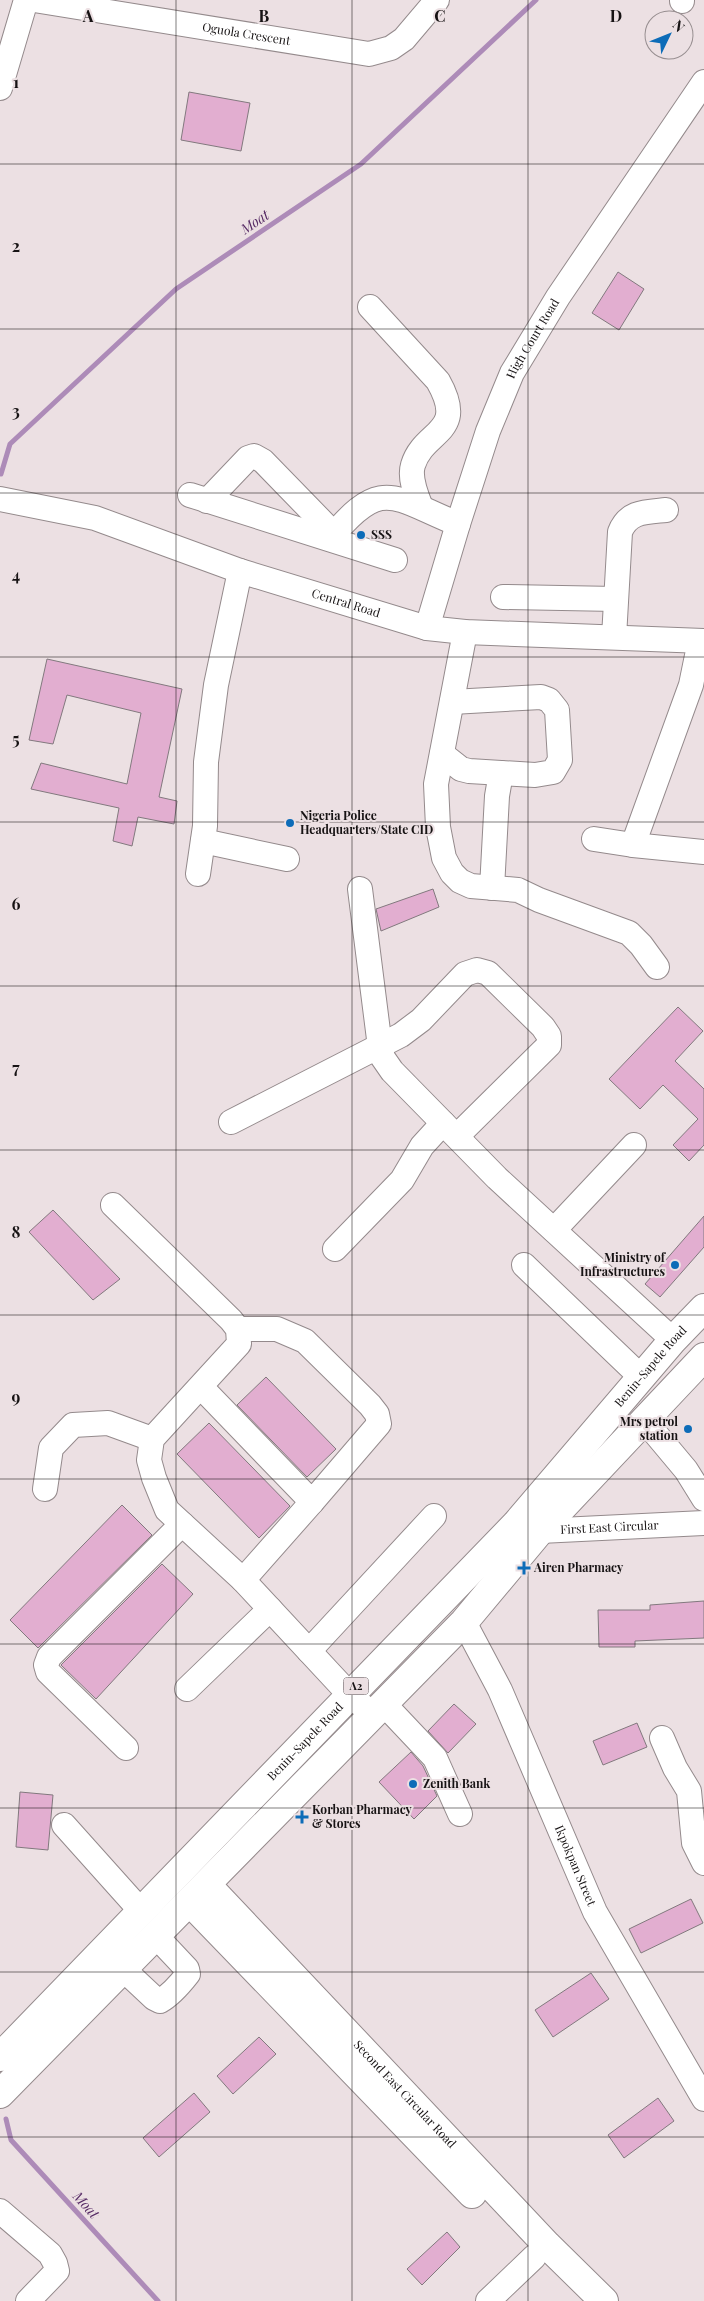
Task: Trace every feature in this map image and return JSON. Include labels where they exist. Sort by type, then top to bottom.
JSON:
[{"type":"main road","name":"Benin-Sapele Road","points":[[0,2094],[464,1622],[528,1528],[641,1377],[704,1308]]},
{"type":"main road","name":"Benin-Sapele Road","points":[[0,2057],[349,1694],[644,1421],[704,1357]]},
{"type":"main road","name":"Second East Circular Road","points":[[199,1893],[534,2257],[578,2301]]},
{"type":"main road","name":"Second East Circular Road","points":[[199,1893],[546,2245],[604,2301]]},
{"type":"street","points":[[0,88],[5,51],[26,0]]},
{"type":"street","name":"Oguola Crescent","points":[[34,0],[369,54],[391,48],[404,39],[438,0]]},
{"type":"street","name":"High Court Road","points":[[427,628],[488,431],[512,373],[558,297],[704,82]]},
{"type":"street","points":[[370,307],[438,381],[448,406],[445,424],[417,456],[413,466],[414,488],[421,507]]},
{"type":"street","points":[[332,537],[263,461],[254,456],[248,458],[199,498],[332,537],[395,560]]},
{"type":"street","points":[[332,537],[358,508],[377,499],[391,497],[421,507],[458,524]]},
{"type":"street","name":"Central Road","points":[[0,499],[95,518],[240,572],[427,628],[465,632],[702,641]]},
{"type":"street","points":[[614,638],[620,532],[629,517],[640,512],[666,510]]},
{"type":"street","points":[[198,874],[206,801],[206,762],[216,685],[240,572]]},
{"type":"street","points":[[503,597],[616,598]]},
{"type":"street","points":[[465,632],[436,784],[438,827],[444,858],[460,881],[471,886],[518,890],[539,900],[628,933],[644,948],[657,967]]},
{"type":"street","points":[[633,845],[691,685],[702,641]]},
{"type":"street","points":[[442,754],[461,769],[535,775],[545,774],[557,769],[560,760],[555,706],[549,700],[542,697],[452,702]]},
{"type":"street","points":[[492,888],[501,773]]},
{"type":"street","points":[[594,838],[633,845],[704,852]]},
{"type":"street","points":[[203,841],[287,859]]},
{"type":"street","points":[[360,889],[380,1047],[383,1058],[392,1071],[554,1230],[673,1340]]},
{"type":"street","points":[[231,1122],[380,1047],[421,1020],[465,974],[477,970],[488,973],[543,1027],[549,1036],[549,1045],[450,1130],[422,1146],[402,1180],[335,1248]]},
{"type":"street","points":[[554,1230],[634,1145]]},
{"type":"street","points":[[113,1205],[238,1329],[239,1344],[202,1387],[152,1439],[149,1460],[167,1510],[243,1580],[349,1694],[378,1710],[435,1758],[460,1814]]},
{"type":"street","points":[[524,1265],[641,1377]]},
{"type":"street","points":[[238,1329],[277,1329],[304,1342],[377,1414],[379,1424],[243,1580]]},
{"type":"street","points":[[202,1387],[312,1502]]},
{"type":"street","points":[[644,1421],[686,1470],[704,1500]]},
{"type":"street","points":[[45,1489],[51,1448],[73,1425],[108,1423],[152,1439]]},
{"type":"street","points":[[309,1651],[434,1516]]},
{"type":"street","name":"First East Circular","points":[[528,1528],[704,1523]]},
{"type":"street","points":[[126,1748],[48,1672],[46,1665],[49,1657],[182,1524]]},
{"type":"street","points":[[187,1689],[270,1609]]},
{"type":"street","name":"Ikpokpan Street","points":[[464,1622],[500,1690],[595,1912],[704,2098]]},
{"type":"street","points":[[662,1738],[689,1791],[694,1843],[704,1863]]},
{"type":"street","points":[[64,1825],[141,1911]]},
{"type":"street","points":[[122,1968],[154,1998],[160,2000],[165,1998],[188,1974],[187,1969],[155,1935]]},
{"type":"street","points":[[0,2210],[50,2254],[55,2263],[56,2271],[28,2301]]},
{"type":"street","points":[[488,2301],[534,2257]]},
{"type":"building","points":[[189,92],[250,103],[241,151],[181,140]]},
{"type":"building","points":[[618,272],[644,289],[619,330],[592,313]]},
{"type":"building","points":[[47,659],[182,689],[159,797],[177,801],[174,824],[138,817],[132,846],[113,841],[119,808],[31,789],[41,763],[127,784],[141,713],[67,695],[53,744],[29,740]]},
{"type":"building","points":[[433,889],[439,907],[381,931],[376,909]]},
{"type":"building","points":[[678,1007],[703,1031],[675,1061],[704,1089],[704,1145],[689,1161],[673,1145],[698,1119],[663,1085],[640,1109],[609,1079]]},
{"type":"building","points":[[53,1210],[120,1279],[93,1300],[29,1232]]},
{"type":"building","name":"Ministry of Infrastructures","points":[[704,1216],[704,1247],[660,1297],[645,1284]]},
{"type":"building","points":[[266,1377],[336,1449],[307,1477],[237,1405]]},
{"type":"building","points":[[209,1423],[290,1506],[259,1538],[177,1454]]},
{"type":"building","points":[[122,1505],[152,1535],[38,1648],[10,1620]]},
{"type":"building","points":[[162,1564],[193,1594],[96,1699],[61,1665]]},
{"type":"building","points":[[704,1601],[704,1638],[635,1641],[635,1647],[599,1647],[598,1610],[650,1610],[650,1605]]},
{"type":"building","points":[[454,1704],[476,1724],[448,1753],[428,1731]]},
{"type":"building","points":[[637,1723],[647,1747],[603,1765],[593,1741]]},
{"type":"building","name":"Zenith Bank","points":[[411,1752],[423,1766],[437,1796],[414,1819],[379,1782]]},
{"type":"building","points":[[20,1792],[53,1795],[48,1850],[16,1847]]},
{"type":"building","points":[[691,1899],[703,1923],[641,1953],[629,1929]]},
{"type":"building","points":[[591,1973],[609,1999],[553,2037],[535,2010]]},
{"type":"building","points":[[259,2037],[276,2054],[233,2094],[217,2076]]},
{"type":"building","points":[[194,2093],[210,2112],[159,2157],[143,2138]]},
{"type":"building","points":[[658,2098],[674,2121],[624,2158],[608,2135]]},
{"type":"building","points":[[447,2232],[460,2247],[422,2285],[407,2269]]},
{"type":"waterway","name":"Moat","points":[[1,474],[10,444],[176,289],[361,164],[536,0]]},
{"type":"waterway","name":"Moat","points":[[6,2119],[11,2140],[158,2301]]},
{"type":"place","name":"SSS","points":[[361,535]]},
{"type":"place","name":"Nigeria Police Headquarters/State CID","points":[[290,823]]},
{"type":"place","name":"Ministry of Infrastructures","points":[[675,1265]]},
{"type":"place","name":"Mrs petrol station","points":[[688,1429]]},
{"type":"place","name":"Airen Pharmacy","points":[[524,1568]]},
{"type":"place","name":"Zenith Bank","points":[[413,1784]]},
{"type":"place","name":"Korban Pharmacy & Stores","points":[[302,1817]]}]
